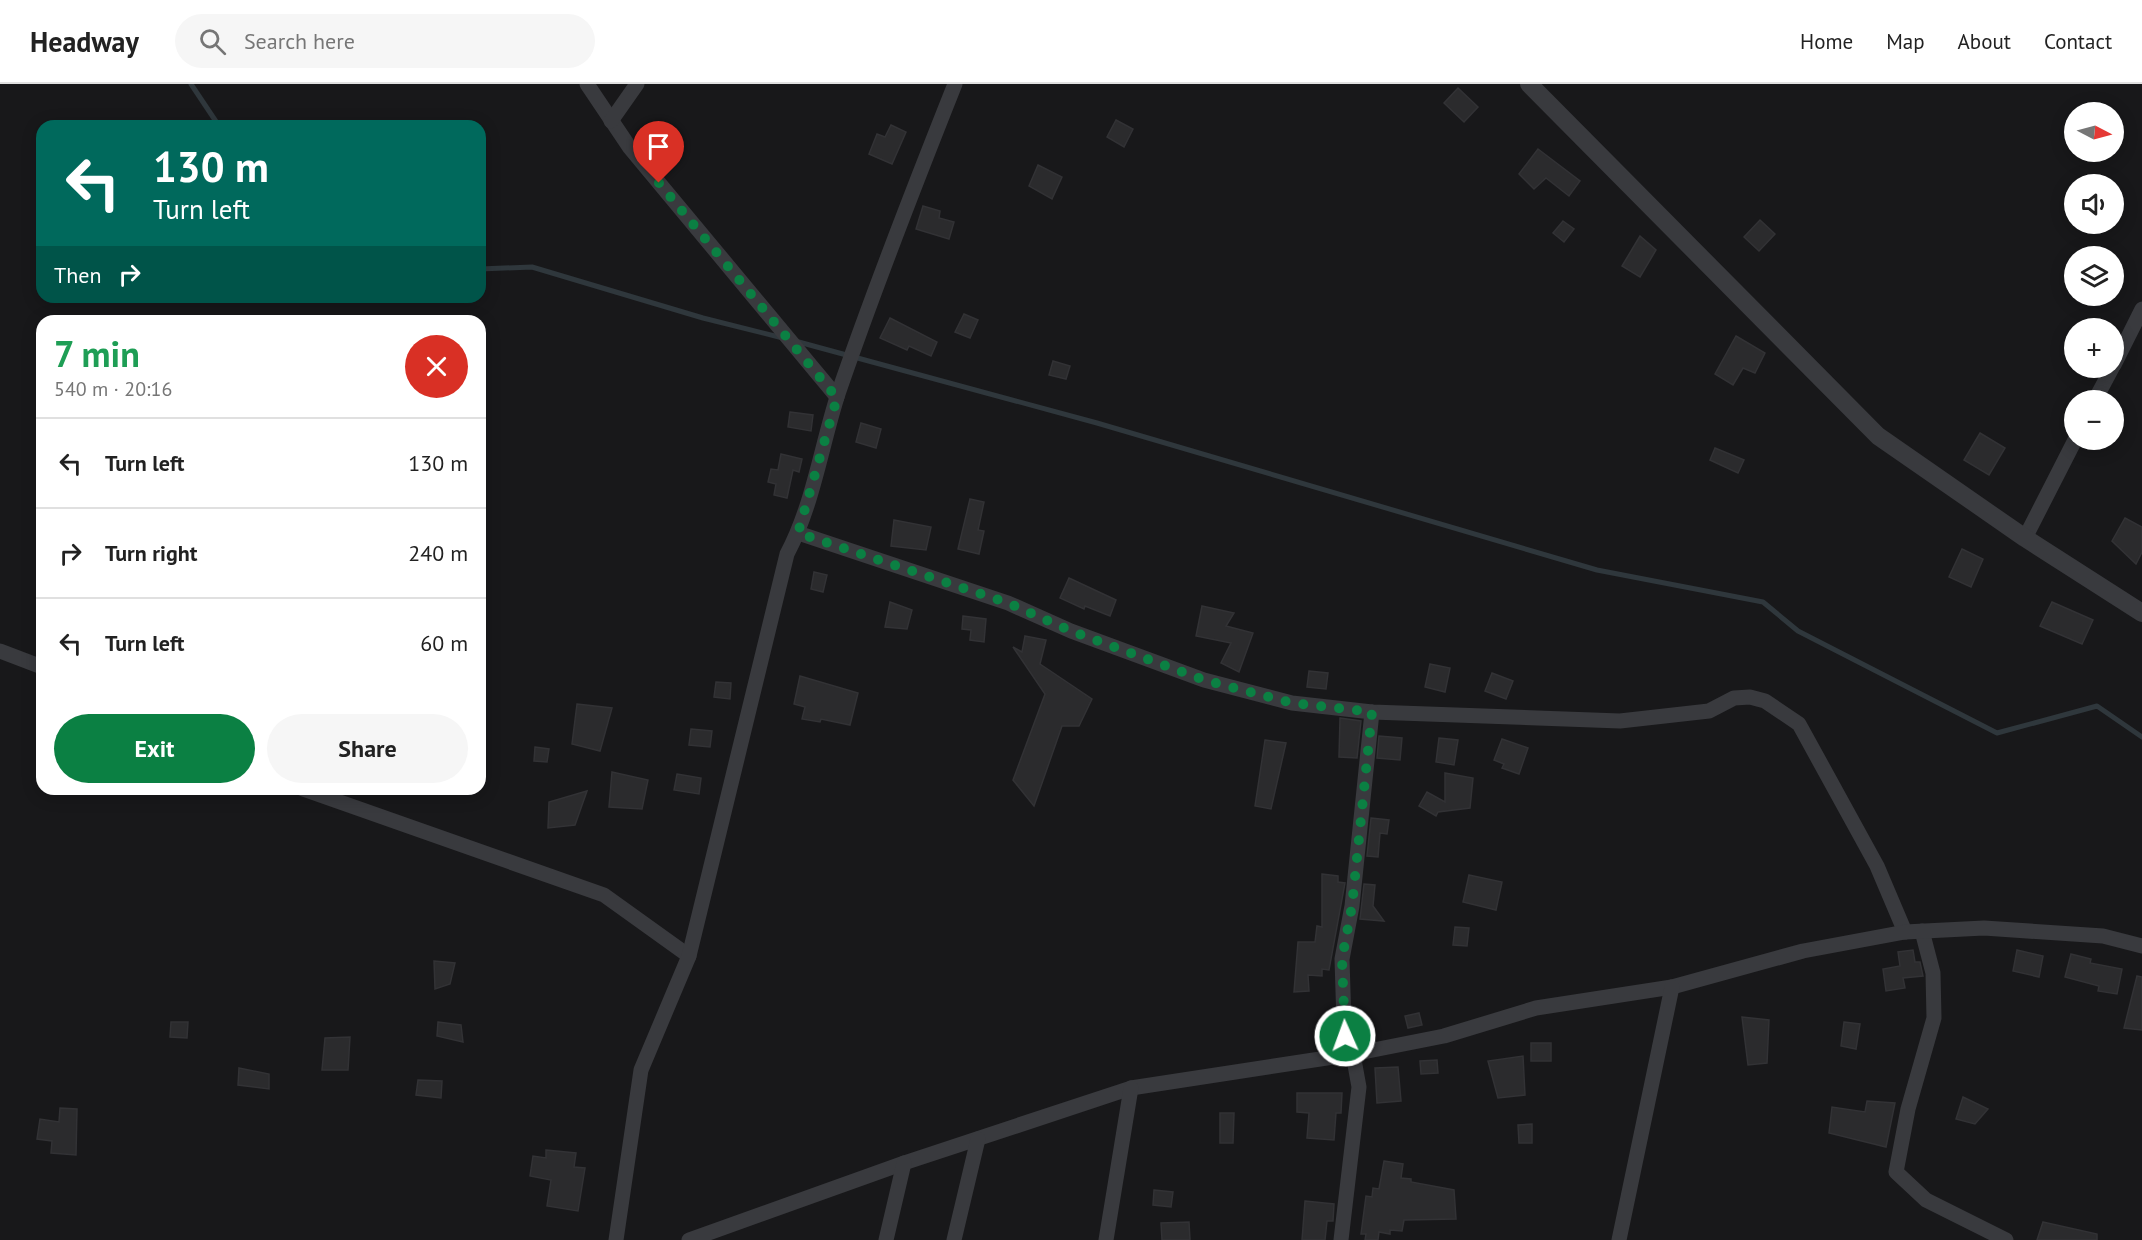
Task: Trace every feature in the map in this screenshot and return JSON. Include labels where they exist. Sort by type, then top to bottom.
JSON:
[{"type":"street","points":[[587,84],[630,148],[837,398]]},
{"type":"street","points":[[611,121],[637,84]]},
{"type":"street","points":[[616,1240],[641,1070],[689,956],[787,554],[798,533],[837,398],[885,260],[955,84]]},
{"type":"street","points":[[1529,84],[1878,436],[2025,538],[2142,613]]},
{"type":"street","points":[[2124,344],[2142,309]]},
{"type":"street","points":[[2025,538],[2070,450]]},
{"type":"street","points":[[798,533],[1008,603],[1071,631],[1204,680],[1292,703],[1372,712],[1620,721],[1709,711],[1734,698],[1750,697],[1765,701],[1799,724],[1877,866],[1905,932]]},
{"type":"street","points":[[0,651],[36,665]]},
{"type":"street","points":[[1341,1240],[1359,1087],[1349,1055],[1342,959],[1352,906],[1372,712]]},
{"type":"street","points":[[320,795],[604,895],[689,956]]},
{"type":"street","points":[[689,1240],[904,1163],[1131,1088],[1349,1055],[1444,1036],[1536,1008],[1672,987],[1803,951],[1905,932],[1984,928],[2103,936],[2142,945]]},
{"type":"street","points":[[1922,931],[1933,973],[1934,1018],[1908,1109],[1896,1172],[1926,1200],[2006,1240]]},
{"type":"street","points":[[1619,1240],[1672,987]]},
{"type":"street","points":[[1106,1240],[1131,1088]]},
{"type":"street","points":[[954,1240],[978,1139]]},
{"type":"street","points":[[886,1240],[904,1163]]},
{"type":"building","points":[[1458,88],[1478,107],[1464,122],[1444,103]]},
{"type":"building","points":[[1116,120],[1133,129],[1124,147],[1107,137]]},
{"type":"building","points":[[891,125],[906,132],[892,164],[869,154],[877,134],[885,137]]},
{"type":"building","points":[[1538,149],[1580,181],[1569,196],[1546,178],[1534,189],[1519,174]]},
{"type":"building","points":[[1038,165],[1062,177],[1052,199],[1029,186]]},
{"type":"building","points":[[923,206],[940,211],[939,218],[954,222],[949,239],[916,229]]},
{"type":"building","points":[[1760,220],[1775,234],[1759,251],[1744,237]]},
{"type":"building","points":[[1563,221],[1574,229],[1564,242],[1553,233]]},
{"type":"building","points":[[1640,236],[1656,250],[1640,277],[1622,266]]},
{"type":"building","points":[[964,314],[978,320],[970,338],[955,332]]},
{"type":"building","points":[[890,318],[937,342],[931,356],[909,346],[907,350],[880,338]]},
{"type":"building","points":[[1736,336],[1765,353],[1755,373],[1743,368],[1733,385],[1715,374]]},
{"type":"building","points":[[1053,361],[1070,366],[1066,379],[1049,375]]},
{"type":"building","points":[[790,412],[813,415],[811,431],[788,427]]},
{"type":"building","points":[[861,423],[881,429],[876,448],[856,442]]},
{"type":"building","points":[[1980,433],[2005,448],[1989,475],[1964,460]]},
{"type":"building","points":[[1715,448],[1744,460],[1738,473],[1710,460]]},
{"type":"building","points":[[781,454],[802,459],[799,472],[793,470],[787,498],[774,495],[776,484],[768,482],[771,469],[778,470]]},
{"type":"building","points":[[970,499],[984,502],[978,530],[984,531],[979,554],[958,549]]},
{"type":"building","points":[[2125,518],[2142,527],[2142,552],[2136,564],[2112,541]]},
{"type":"building","points":[[894,520],[931,527],[926,550],[891,546]]},
{"type":"building","points":[[1962,549],[1983,559],[1971,587],[1949,577]]},
{"type":"building","points":[[814,572],[827,575],[823,592],[811,589]]},
{"type":"building","points":[[1069,578],[1116,600],[1110,616],[1085,606],[1084,609],[1060,598]]},
{"type":"building","points":[[890,602],[912,610],[907,629],[885,627]]},
{"type":"building","points":[[2052,602],[2093,620],[2082,644],[2040,626]]},
{"type":"building","points":[[1202,606],[1234,613],[1226,626],[1253,633],[1239,672],[1221,663],[1231,643],[1196,636]]},
{"type":"building","points":[[963,616],[986,619],[984,642],[970,640],[971,630],[962,629]]},
{"type":"building","points":[[1025,636],[1046,640],[1040,664],[1092,699],[1079,726],[1062,726],[1034,806],[1013,780],[1045,694],[1013,647],[1022,652]]},
{"type":"building","points":[[1430,664],[1450,668],[1445,692],[1425,687]]},
{"type":"building","points":[[1309,671],[1328,673],[1326,689],[1307,687]]},
{"type":"building","points":[[1492,673],[1513,681],[1506,699],[1485,691]]},
{"type":"building","points":[[800,676],[858,693],[850,725],[821,719],[820,722],[802,719],[805,707],[794,704]]},
{"type":"building","points":[[716,682],[731,683],[730,699],[714,697]]},
{"type":"building","points":[[577,704],[612,708],[600,751],[572,744]]},
{"type":"building","points":[[1340,718],[1361,721],[1357,758],[1339,757]]},
{"type":"building","points":[[691,729],[712,731],[710,747],[689,745]]},
{"type":"building","points":[[1379,736],[1402,738],[1400,760],[1377,758]]},
{"type":"building","points":[[1439,738],[1458,740],[1454,765],[1436,762]]},
{"type":"building","points":[[1502,739],[1528,748],[1519,774],[1502,768],[1504,764],[1494,760]]},
{"type":"building","points":[[1265,740],[1286,743],[1271,809],[1255,806]]},
{"type":"building","points":[[535,747],[549,749],[547,762],[534,761]]},
{"type":"building","points":[[612,772],[648,780],[642,809],[609,807]]},
{"type":"building","points":[[1445,773],[1473,778],[1470,808],[1438,812],[1436,816],[1419,806],[1427,792],[1445,802]]},
{"type":"building","points":[[677,774],[701,778],[699,794],[674,790]]},
{"type":"building","points":[[587,791],[575,825],[548,828],[549,802]]},
{"type":"building","points":[[1371,818],[1389,820],[1387,834],[1380,833],[1378,857],[1367,856]]},
{"type":"building","points":[[1322,874],[1338,876],[1338,882],[1345,883],[1329,970],[1322,969],[1322,976],[1308,975],[1309,991],[1294,992],[1298,942],[1315,942],[1317,926],[1322,927]]},
{"type":"building","points":[[1469,875],[1502,882],[1496,910],[1463,902]]},
{"type":"building","points":[[1364,884],[1375,885],[1373,906],[1384,921],[1360,919]]},
{"type":"building","points":[[1455,927],[1469,928],[1467,946],[1453,945]]},
{"type":"building","points":[[1913,950],[1915,962],[1920,962],[1923,976],[1903,978],[1905,988],[1886,991],[1883,969],[1900,966],[1898,952]]},
{"type":"building","points":[[2017,950],[2043,956],[2039,977],[2013,971]]},
{"type":"building","points":[[2071,954],[2091,959],[2090,963],[2122,969],[2117,994],[2098,991],[2099,986],[2065,977]]},
{"type":"building","points":[[434,961],[455,963],[450,984],[435,989]]},
{"type":"building","points":[[2137,976],[2142,977],[2142,1030],[2124,1028]]},
{"type":"building","points":[[1419,1013],[1422,1025],[1408,1028],[1405,1016]]},
{"type":"building","points":[[1742,1017],[1769,1020],[1767,1063],[1748,1065]]},
{"type":"building","points":[[171,1022],[188,1022],[187,1038],[170,1037]]},
{"type":"building","points":[[438,1022],[461,1025],[463,1042],[437,1036]]},
{"type":"building","points":[[1844,1022],[1860,1024],[1856,1049],[1841,1046]]},
{"type":"building","points":[[350,1037],[348,1070],[322,1070],[325,1038]]},
{"type":"building","points":[[1531,1043],[1551,1043],[1551,1061],[1531,1061]]},
{"type":"building","points":[[1523,1056],[1525,1095],[1498,1098],[1488,1061]]},
{"type":"building","points":[[1437,1060],[1438,1073],[1421,1074],[1420,1061]]},
{"type":"building","points":[[1398,1067],[1401,1101],[1377,1103],[1375,1068]]},
{"type":"building","points":[[239,1068],[269,1074],[269,1089],[238,1085]]},
{"type":"building","points":[[418,1080],[442,1081],[441,1098],[416,1095]]},
{"type":"building","points":[[1297,1093],[1342,1093],[1341,1113],[1336,1113],[1334,1140],[1307,1138],[1309,1113],[1297,1112]]},
{"type":"building","points":[[1963,1097],[1988,1109],[1975,1124],[1956,1119]]},
{"type":"building","points":[[1867,1101],[1895,1103],[1886,1147],[1829,1133],[1832,1107],[1865,1112]]},
{"type":"building","points":[[60,1108],[77,1109],[76,1155],[51,1153],[52,1141],[37,1139],[40,1119],[59,1122]]},
{"type":"building","points":[[1220,1113],[1234,1113],[1233,1143],[1220,1143]]},
{"type":"building","points":[[1532,1124],[1532,1143],[1519,1143],[1518,1125]]},
{"type":"building","points":[[546,1150],[576,1153],[574,1167],[585,1168],[578,1211],[547,1206],[551,1180],[530,1176],[533,1156],[546,1158]]},
{"type":"building","points":[[1384,1161],[1403,1164],[1401,1178],[1454,1190],[1456,1219],[1404,1220],[1402,1231],[1390,1230],[1390,1234],[1379,1232],[1378,1240],[1365,1240],[1366,1234],[1361,1234],[1366,1196],[1372,1197],[1373,1188],[1379,1189]]},
{"type":"building","points":[[1154,1190],[1173,1192],[1171,1207],[1153,1205]]},
{"type":"building","points":[[1305,1201],[1334,1204],[1333,1221],[1327,1221],[1325,1240],[1302,1240]]},
{"type":"building","points":[[1189,1222],[1190,1240],[1162,1240],[1161,1223]]},
{"type":"building","points":[[2043,1222],[2097,1234],[2097,1240],[2037,1240]]},
{"type":"waterway","points":[[191,84],[215,120]]},
{"type":"waterway","points":[[486,269],[532,267],[703,318],[783,338]]},
{"type":"waterway","points":[[795,341],[1097,423],[1597,570],[1763,602],[1798,631],[1997,733],[2097,706],[2142,737]]},
{"type":"route","points":[[659,183],[837,398],[798,533],[1008,603],[1071,631],[1204,680],[1292,703],[1372,712],[1352,906],[1342,959],[1345,1036]]}]
